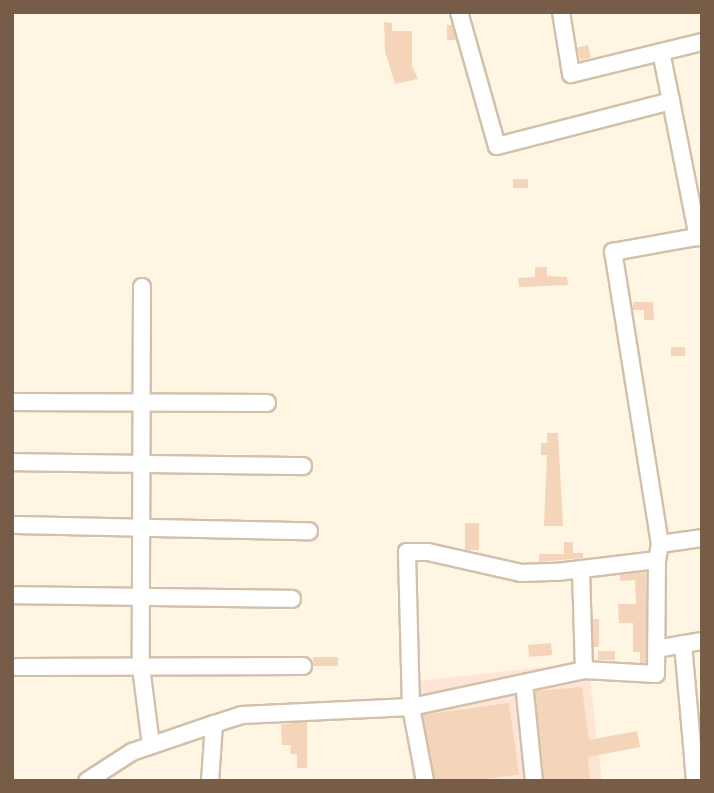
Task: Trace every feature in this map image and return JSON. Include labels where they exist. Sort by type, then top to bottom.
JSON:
[{"type":"street","points":[[459,12],[497,146],[671,101]]},
{"type":"street","points":[[561,12],[571,74],[702,42]]},
{"type":"street","points":[[87,781],[152,745],[242,715],[411,707],[584,670],[656,674],[658,552],[613,252],[700,236],[661,52]]},
{"type":"street","points":[[142,287],[141,667],[152,745]]},
{"type":"street","points":[[12,402],[267,403]]},
{"type":"street","points":[[12,462],[303,466]]},
{"type":"street","points":[[12,525],[309,531]]},
{"type":"street","points":[[425,781],[411,707],[407,552],[428,552],[521,573],[581,570],[658,552],[702,538]]},
{"type":"street","points":[[581,570],[584,670]]},
{"type":"street","points":[[12,595],[292,599]]},
{"type":"street","points":[[656,649],[702,641]]},
{"type":"street","points":[[683,644],[697,757],[695,781]]},
{"type":"street","points":[[17,667],[303,666]]},
{"type":"street","points":[[524,683],[534,781]]},
{"type":"street","points":[[210,781],[214,724]]},
{"type":"shaded area","points":[[588,662],[602,781],[413,781],[402,683]]},
{"type":"building","points":[[384,22],[392,23],[392,31],[412,31],[412,66],[418,79],[395,84],[385,51]]},
{"type":"building","points":[[447,25],[452,25],[456,40],[447,40]]},
{"type":"building","points":[[588,45],[591,58],[580,60],[577,47]]},
{"type":"building","points":[[513,179],[528,179],[528,188],[513,188]]},
{"type":"building","points":[[535,267],[547,267],[547,276],[567,277],[568,285],[519,287],[518,278],[535,277]]},
{"type":"building","points":[[633,302],[653,302],[654,320],[644,320],[644,310],[633,310]]},
{"type":"building","points":[[671,347],[685,347],[685,356],[671,356]]},
{"type":"building","points":[[547,433],[558,433],[563,526],[544,526],[547,455],[541,455],[541,443],[547,443]]},
{"type":"building","points":[[465,523],[479,523],[479,550],[465,550]]},
{"type":"building","points":[[564,542],[573,542],[573,553],[583,553],[583,558],[539,562],[539,554],[564,554]]},
{"type":"building","points":[[646,572],[646,663],[640,663],[640,652],[633,652],[633,623],[619,623],[618,604],[636,604],[635,580],[620,581],[620,575]]},
{"type":"building","points":[[593,619],[599,619],[599,647],[593,647]]},
{"type":"building","points":[[551,643],[552,655],[529,657],[528,645]]},
{"type":"building","points":[[598,651],[615,651],[615,660],[598,660]]},
{"type":"building","points":[[313,657],[338,657],[338,666],[313,666]]},
{"type":"building","points":[[582,687],[589,740],[637,731],[640,747],[588,757],[590,781],[544,781],[535,691]]},
{"type":"building","points":[[509,703],[519,774],[471,781],[432,781],[423,715]]},
{"type":"building","points":[[307,722],[307,768],[297,768],[297,754],[290,754],[291,745],[282,745],[281,724]]}]
